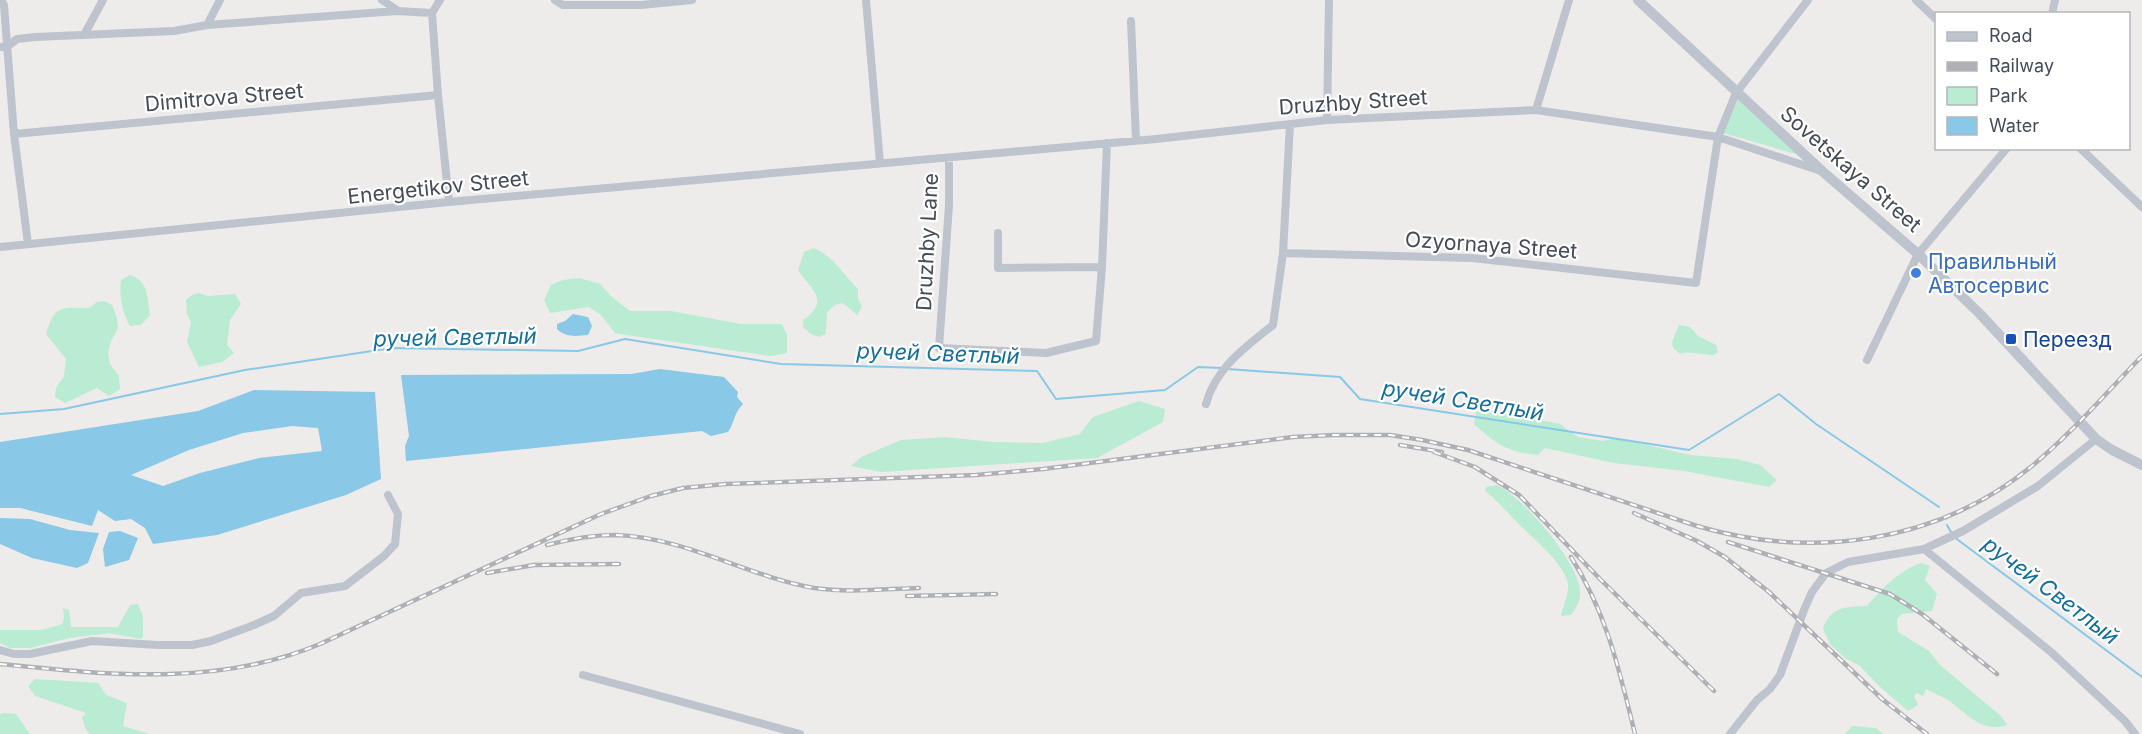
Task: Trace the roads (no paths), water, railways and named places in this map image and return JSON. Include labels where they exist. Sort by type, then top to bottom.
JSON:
[{"type":"street","points":[[84,35],[103,0]]},
{"type":"street","points":[[207,25],[219,0]]},
{"type":"street","points":[[382,0],[398,11]]},
{"type":"street","points":[[440,0],[432,13],[449,202]]},
{"type":"street","points":[[555,0],[563,5],[641,5],[692,0]]},
{"type":"street","points":[[866,0],[880,163]]},
{"type":"street","points":[[1327,120],[1329,0]]},
{"type":"street","points":[[1536,110],[1569,0]]},
{"type":"street","name":"Sovetskaya Street","points":[[1638,0],[1821,171],[1918,254],[1980,314],[2096,439],[2142,465]]},
{"type":"street","points":[[1718,137],[1736,93],[1808,0]]},
{"type":"street","points":[[1916,0],[1935,18]]},
{"type":"street","points":[[4,2],[4,46],[28,244]]},
{"type":"street","points":[[4,46],[17,39],[174,31],[207,25],[398,11],[432,13]]},
{"type":"street","points":[[1131,21],[1136,141]]},
{"type":"street","name":"Dimitrova Street","points":[[14,134],[438,96]]},
{"type":"street","name":"Druzhby Street","points":[[880,163],[1136,141],[1327,120],[1536,110],[1718,137],[1821,171]]},
{"type":"street","points":[[1206,404],[1209,391],[1220,373],[1245,347],[1273,325],[1283,253],[1290,124]]},
{"type":"street","name":"Ozyornaya Street","points":[[1283,253],[1472,258],[1561,266],[1696,283],[1718,137]]},
{"type":"street","points":[[998,233],[998,268],[1102,267],[1107,143]]},
{"type":"street","points":[[1867,360],[1918,254],[2005,150]]},
{"type":"street","points":[[2082,150],[2142,207]]},
{"type":"street","name":"Druzhby Lane","points":[[948,158],[949,206],[939,348],[1046,353],[1096,341],[1102,267]]},
{"type":"street","name":"Energetikov Street","points":[[0,247],[449,202],[880,163]]},
{"type":"street","points":[[1730,734],[1780,675],[1812,592],[1826,573],[1848,562],[1924,549],[1963,531],[2046,480],[2096,439]]},
{"type":"street","points":[[0,650],[14,654],[30,654],[92,641],[192,645],[211,641],[254,625],[274,616],[301,593],[345,586],[384,556],[396,544],[398,514],[388,495]]},
{"type":"street","points":[[1924,549],[2050,652],[2125,721],[2135,734]]},
{"type":"street","points":[[583,675],[800,734]]},
{"type":"water","points":[[573,314],[588,317],[592,326],[588,335],[568,335],[557,329],[557,324]]},
{"type":"water","points":[[660,369],[724,377],[738,392],[737,397],[743,404],[737,411],[728,432],[711,436],[702,431],[406,461],[405,446],[409,436],[401,375],[631,374]]},
{"type":"water","points":[[254,390],[375,392],[381,479],[346,495],[217,535],[153,544],[145,528],[131,519],[115,521],[98,510],[92,526],[20,508],[0,508],[0,442],[198,411]],"holes":[[[292,426],[318,428],[322,451],[259,458],[200,473],[163,486],[131,475],[189,450],[243,433]]]},
{"type":"water","points":[[0,518],[30,519],[70,530],[99,533],[88,563],[77,568],[32,558],[0,544]]},
{"type":"water","points":[[120,531],[138,538],[129,560],[105,567],[103,549],[109,532]]},
{"type":"waterway","name":"ручей Светлый","points":[[0,414],[64,409],[245,370],[392,348],[578,351],[625,339],[781,364],[1037,371],[1056,399],[1165,390],[1198,367],[1222,368]]},
{"type":"waterway","name":"ручей Светлый","points":[[1228,369],[1340,377],[1360,399],[1689,450],[1779,394],[1816,424],[1939,507]]},
{"type":"waterway","name":"ручей Светлый","points":[[1947,525],[1951,532]]},
{"type":"waterway","name":"ручей Светлый","points":[[1954,537],[2142,677]]},
{"type":"railway","points":[[0,664],[81,672],[162,674],[242,667],[281,658],[320,644],[601,514],[651,496],[683,488],[726,484],[976,475],[1043,469],[1293,437],[1390,435],[1468,450],[1697,526],[1741,536],[1785,542],[1829,542],[1872,538],[1915,528],[1956,513],[1995,492],[2032,466],[2061,440],[2142,356]]},
{"type":"railway","points":[[1400,445],[1442,452]]},
{"type":"railway","points":[[1434,452],[1475,467],[1519,495],[1600,579],[1714,691]]},
{"type":"railway","points":[[1634,513],[1697,541],[1725,557],[1769,592],[1882,699],[1927,734]]},
{"type":"railway","points":[[547,545],[598,536],[641,537],[691,549],[764,575],[814,588],[853,590],[919,588]]},
{"type":"railway","points":[[1728,542],[1890,594],[1922,614],[1997,674]]},
{"type":"railway","points":[[1571,557],[1603,621],[1635,734]]},
{"type":"railway","points":[[487,573],[534,565],[619,564]]},
{"type":"railway","points":[[907,596],[996,594]]},
{"type":"place","name":"Правильный Автосервис","points":[[1916,273]]},
{"type":"place","name":"Переезд","points":[[2011,339]]}]
